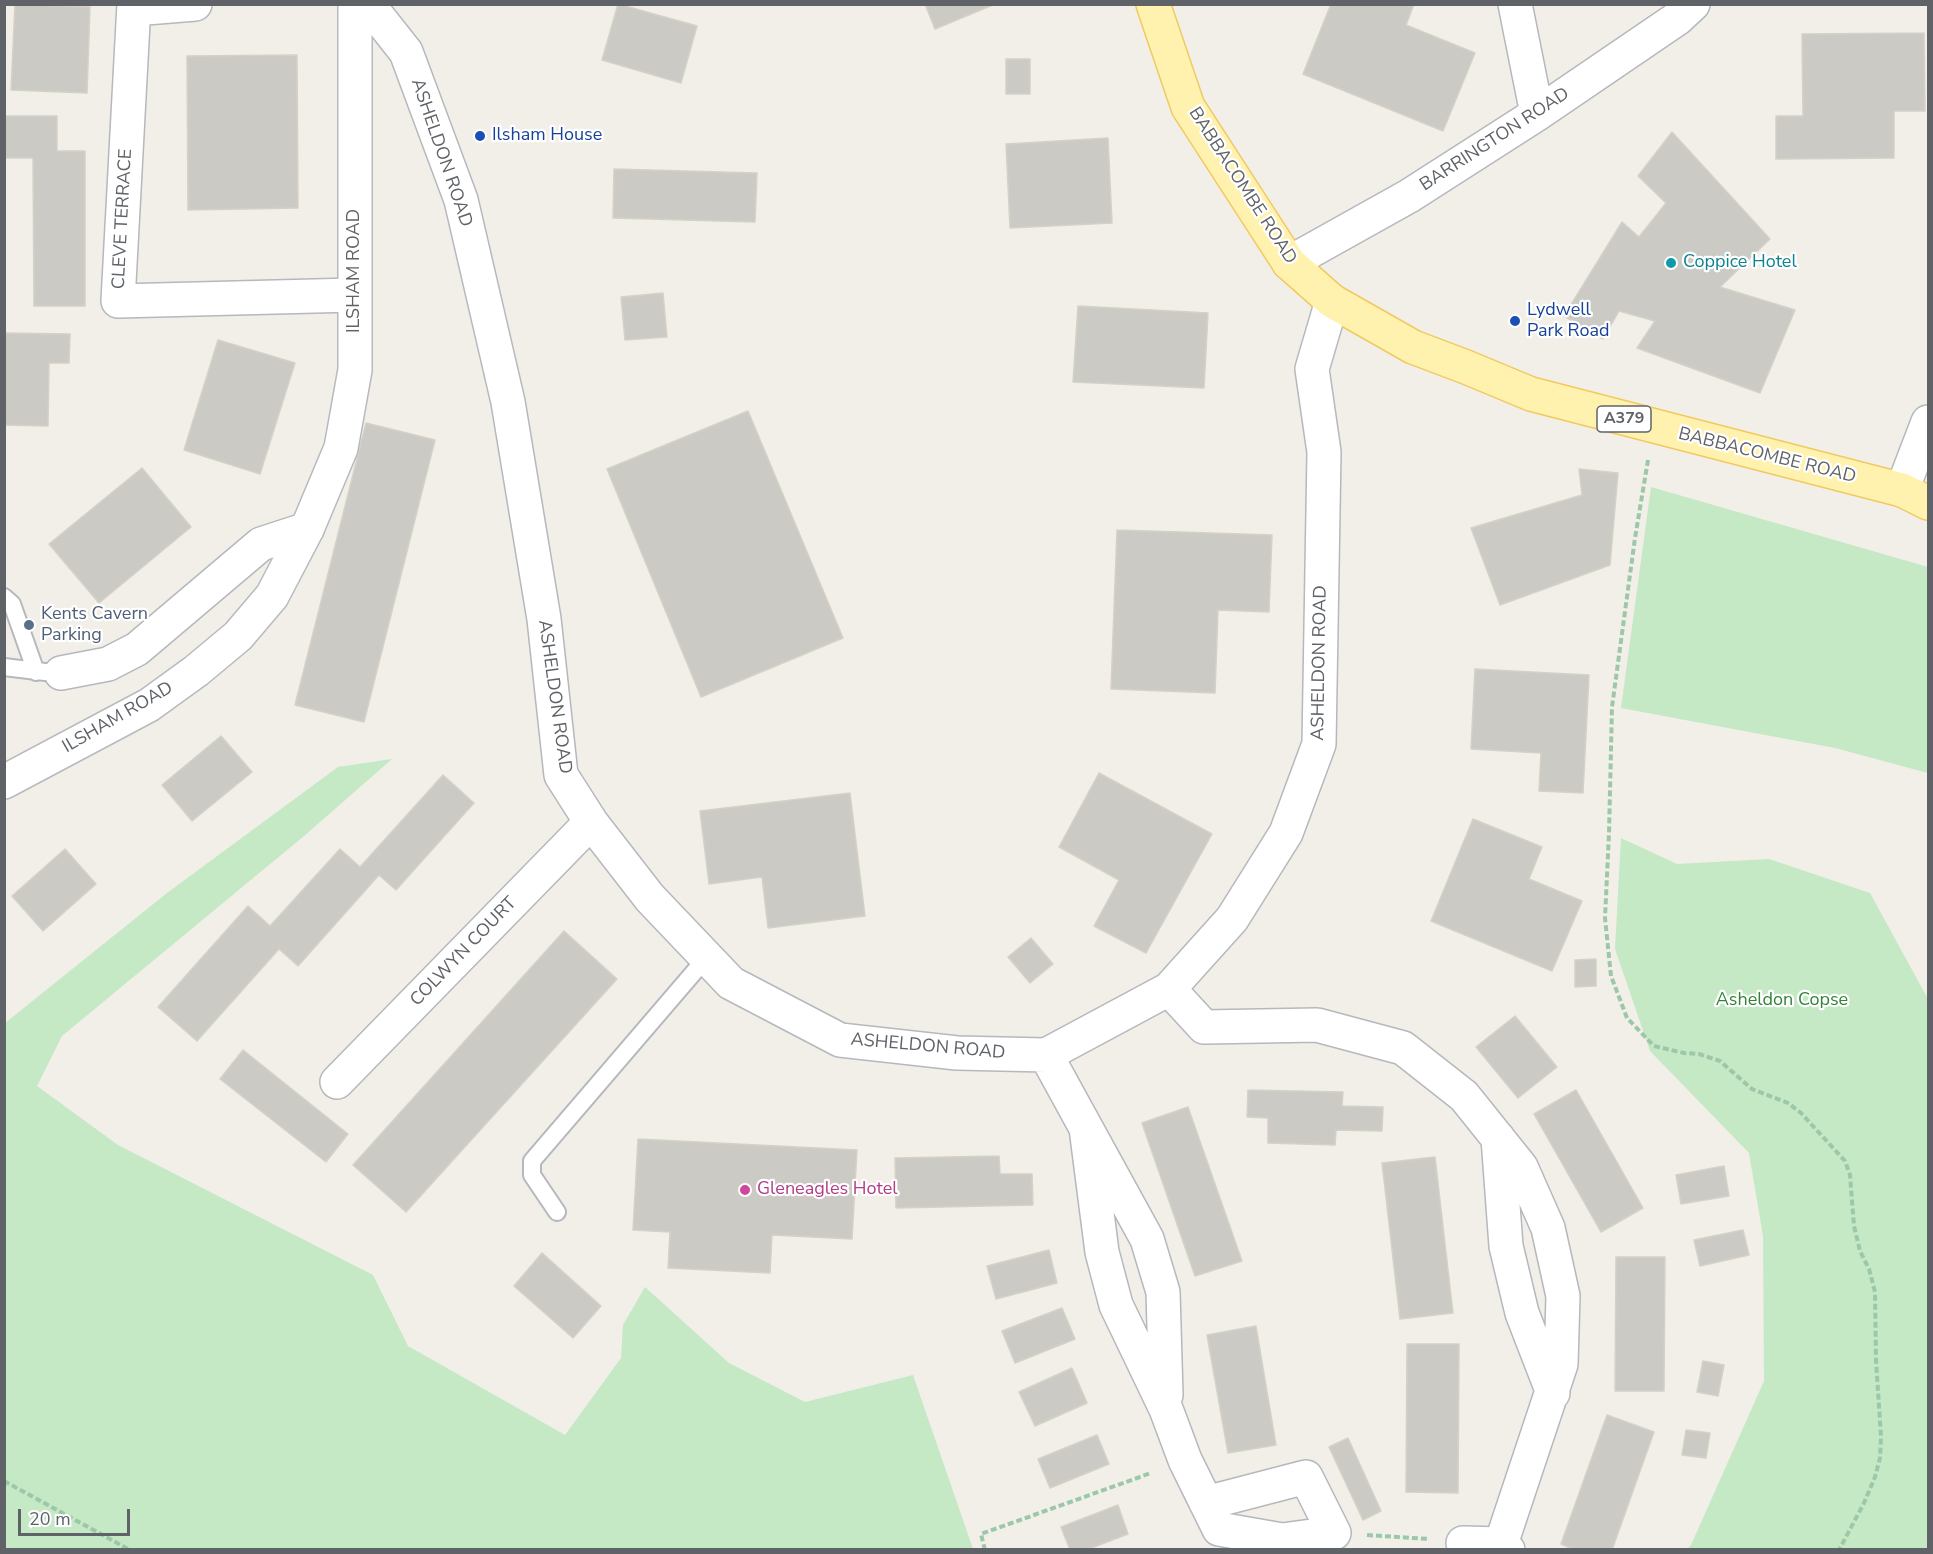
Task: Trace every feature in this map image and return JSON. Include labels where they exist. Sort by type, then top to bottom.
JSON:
[{"type":"main road","name":"BABBACOMBE ROAD","points":[[1153,4],[1188,106],[1289,263],[1332,301],[1413,347],[1466,366],[1531,394],[1915,496]]},
{"type":"street","points":[[134,7],[195,4]]},
{"type":"street","name":"ILSHAM ROAD","points":[[4,782],[148,705],[205,664],[238,636],[272,596],[307,529],[341,448],[355,370],[356,4]]},
{"type":"street","name":"ASHELDON ROAD","points":[[368,4],[406,52],[461,200],[508,402],[544,619],[561,775],[591,822],[650,898],[731,983],[840,1040],[957,1053],[1046,1055],[1169,989],[1232,919],[1286,833],[1319,744],[1324,452],[1312,369],[1332,301]]},
{"type":"street","points":[[1515,4],[1537,114]]},
{"type":"street","name":"BARRINGTON ROAD","points":[[1289,263],[1409,196],[1537,114],[1678,18],[1693,4]]},
{"type":"street","name":"CLEVE TERRACE","points":[[134,7],[118,301],[354,295]]},
{"type":"street","points":[[1915,496],[1929,422]]},
{"type":"street","points":[[48,672],[108,664],[137,650],[261,544],[307,529]]},
{"type":"street","name":"COLWYN COURT","points":[[337,1082],[591,822]]},
{"type":"street","points":[[1169,989],[1204,1027],[1317,1025],[1403,1048],[1464,1096],[1521,1167],[1548,1228],[1563,1296],[1561,1365],[1504,1547],[1463,1543]]},
{"type":"street","points":[[1046,1055],[1147,1239],[1163,1292],[1166,1409]]},
{"type":"street","points":[[1086,1128],[1102,1252],[1116,1305],[1166,1409],[1185,1460],[1206,1503],[1219,1529],[1282,1540],[1334,1533],[1306,1478],[1206,1503]]},
{"type":"street","points":[[1497,1138],[1506,1246],[1522,1313],[1552,1393]]},
{"type":"street","points":[[1506,1246],[1548,1228]]},
{"type":"street","points":[[1102,1252],[1147,1239]]},
{"type":"street","points":[[1116,1305],[1163,1292]]},
{"type":"street","points":[[1522,1313],[1563,1296]]},
{"type":"lane","points":[[4,597],[12,604],[48,672]]},
{"type":"lane","points":[[4,667],[48,672]]},
{"type":"lane","points":[[557,1212],[532,1175],[532,1161],[707,957]]},
{"type":"path","points":[[1654,427],[1635,538],[1612,707],[1605,918],[1611,976],[1627,1018],[1654,1046],[1699,1054],[1720,1061],[1752,1089],[1788,1103],[1801,1113],[1845,1161],[1850,1175],[1854,1226],[1860,1251],[1869,1269],[1875,1292],[1875,1360],[1881,1437],[1880,1458],[1875,1477],[1839,1550]]},
{"type":"path","points":[[985,1550],[981,1534],[1185,1460]]},
{"type":"path","points":[[4,1481],[130,1550]]},
{"type":"path","points":[[1334,1533],[1403,1536],[1463,1543]]},
{"type":"green space","points":[[1651,487],[1928,567],[1928,773],[1835,748],[1621,708]]},
{"type":"green space","points":[[392,759],[304,836],[62,1036],[37,1086],[118,1145],[373,1275],[408,1346],[565,1435],[621,1358],[623,1325],[645,1287],[729,1363],[805,1402],[913,1375],[973,1549],[5,1549],[5,1023],[167,893],[338,767]]},
{"type":"green space","name":"Asheldon Copse","points":[[1621,838],[1677,864],[1769,859],[1870,893],[1928,999],[1928,1549],[1687,1549],[1691,1545],[1764,1381],[1763,1236],[1749,1153],[1650,1051],[1615,949]]},
{"type":"building","points":[[15,4],[90,7],[87,93],[11,90]]},
{"type":"building","points":[[618,4],[697,26],[681,83],[602,60]]},
{"type":"building","points":[[925,4],[995,4],[935,29]]},
{"type":"building","points":[[1331,4],[1414,4],[1406,25],[1475,53],[1443,131],[1303,74]]},
{"type":"building","points":[[1924,33],[1925,111],[1894,111],[1894,158],[1776,159],[1776,116],[1803,116],[1802,34]]},
{"type":"building","points":[[297,55],[298,208],[188,210],[187,56]]},
{"type":"building","points":[[1006,59],[1030,59],[1030,94],[1006,94]]},
{"type":"building","points":[[4,116],[57,116],[57,151],[85,151],[85,306],[34,306],[33,158],[4,158]]},
{"type":"building","name":"Coppice Hotel","points":[[1672,132],[1770,239],[1720,287],[1795,310],[1760,393],[1637,348],[1655,321],[1619,311],[1603,339],[1564,316],[1622,222],[1639,237],[1666,203],[1638,176]]},
{"type":"building","points":[[1108,138],[1112,223],[1010,228],[1006,144]]},
{"type":"building","points":[[614,169],[757,173],[755,222],[613,218]]},
{"type":"building","points":[[663,293],[667,337],[625,340],[621,297]]},
{"type":"building","points":[[1078,306],[1208,313],[1204,388],[1073,382]]},
{"type":"building","points":[[4,333],[70,334],[69,363],[49,363],[48,426],[4,425]]},
{"type":"building","points":[[218,340],[295,363],[260,474],[184,450]]},
{"type":"building","points":[[748,411],[843,638],[701,697],[607,469]]},
{"type":"building","points":[[366,423],[435,440],[364,722],[295,705]]},
{"type":"building","points":[[142,468],[191,527],[99,603],[49,544]]},
{"type":"building","points":[[1579,469],[1618,473],[1610,565],[1500,605],[1471,528],[1582,495]]},
{"type":"building","points":[[1117,530],[1272,535],[1269,612],[1218,610],[1215,693],[1111,689]]},
{"type":"building","points":[[1475,669],[1589,675],[1583,793],[1539,791],[1541,753],[1471,749]]},
{"type":"building","points":[[221,736],[252,772],[192,821],[162,785]]},
{"type":"building","points":[[1099,773],[1212,834],[1146,953],[1094,926],[1119,880],[1059,847]]},
{"type":"building","points":[[443,775],[474,803],[396,890],[379,875],[298,966],[279,949],[197,1041],[158,1007],[248,906],[270,926],[340,849],[360,867]]},
{"type":"building","points":[[850,793],[865,916],[768,928],[762,877],[709,884],[700,811]]},
{"type":"building","points":[[1473,819],[1542,847],[1529,879],[1582,901],[1552,971],[1431,921]]},
{"type":"building","points":[[65,849],[96,884],[43,931],[12,896]]},
{"type":"building","points":[[564,931],[617,979],[406,1212],[353,1165]]},
{"type":"building","points":[[1031,938],[1053,964],[1030,983],[1008,957]]},
{"type":"building","points":[[1596,959],[1596,986],[1575,987],[1575,960]]},
{"type":"building","points":[[1515,1016],[1557,1067],[1518,1098],[1476,1047]]},
{"type":"building","points":[[243,1050],[348,1134],[326,1162],[220,1079]]},
{"type":"building","points":[[1248,1090],[1343,1092],[1342,1106],[1383,1107],[1382,1131],[1336,1130],[1335,1145],[1268,1143],[1268,1118],[1247,1117]]},
{"type":"building","points":[[1576,1090],[1643,1208],[1601,1232],[1534,1114]]},
{"type":"building","points":[[1188,1107],[1242,1261],[1195,1276],[1142,1123]]},
{"type":"building","name":"Gleneagles Hotel","points":[[638,1139],[857,1150],[852,1239],[772,1235],[770,1273],[668,1268],[670,1232],[633,1230]]},
{"type":"building","points":[[999,1156],[1000,1174],[1032,1174],[1033,1205],[896,1208],[895,1158]]},
{"type":"building","points":[[1435,1157],[1453,1313],[1400,1319],[1382,1163]]},
{"type":"building","points":[[1724,1166],[1729,1196],[1681,1204],[1676,1175]]},
{"type":"building","points":[[1743,1230],[1749,1255],[1700,1266],[1694,1240]]},
{"type":"building","points":[[1049,1250],[1057,1283],[996,1299],[987,1266]]},
{"type":"building","points":[[542,1253],[601,1306],[573,1338],[514,1286]]},
{"type":"building","points":[[1616,1257],[1665,1257],[1664,1391],[1615,1391]]},
{"type":"building","points":[[1062,1308],[1075,1339],[1015,1363],[1002,1331]]},
{"type":"building","points":[[1256,1326],[1276,1445],[1228,1453],[1207,1335]]},
{"type":"building","points":[[1407,1344],[1459,1344],[1458,1493],[1406,1492]]},
{"type":"building","points":[[1703,1361],[1724,1365],[1718,1396],[1697,1392]]},
{"type":"building","points":[[1072,1368],[1087,1403],[1035,1426],[1019,1392]]},
{"type":"building","points":[[1607,1415],[1654,1432],[1612,1550],[1575,1550],[1561,1544]]},
{"type":"building","points":[[1686,1430],[1710,1433],[1706,1458],[1682,1455]]},
{"type":"building","points":[[1097,1435],[1109,1464],[1050,1488],[1038,1459]]},
{"type":"building","points":[[1348,1438],[1381,1511],[1363,1520],[1329,1447]]},
{"type":"building","points":[[1118,1505],[1128,1534],[1086,1550],[1070,1550],[1061,1527]]},
{"type":"place","name":"Ilsham House","points":[[480,136]]},
{"type":"place","name":"Coppice Hotel","points":[[1671,263]]},
{"type":"place","name":"Lydwell Park Road","points":[[1515,321]]},
{"type":"place","name":"Kents Cavern Parking","points":[[29,625]]},
{"type":"place","name":"Gleneagles Hotel","points":[[745,1190]]}]
